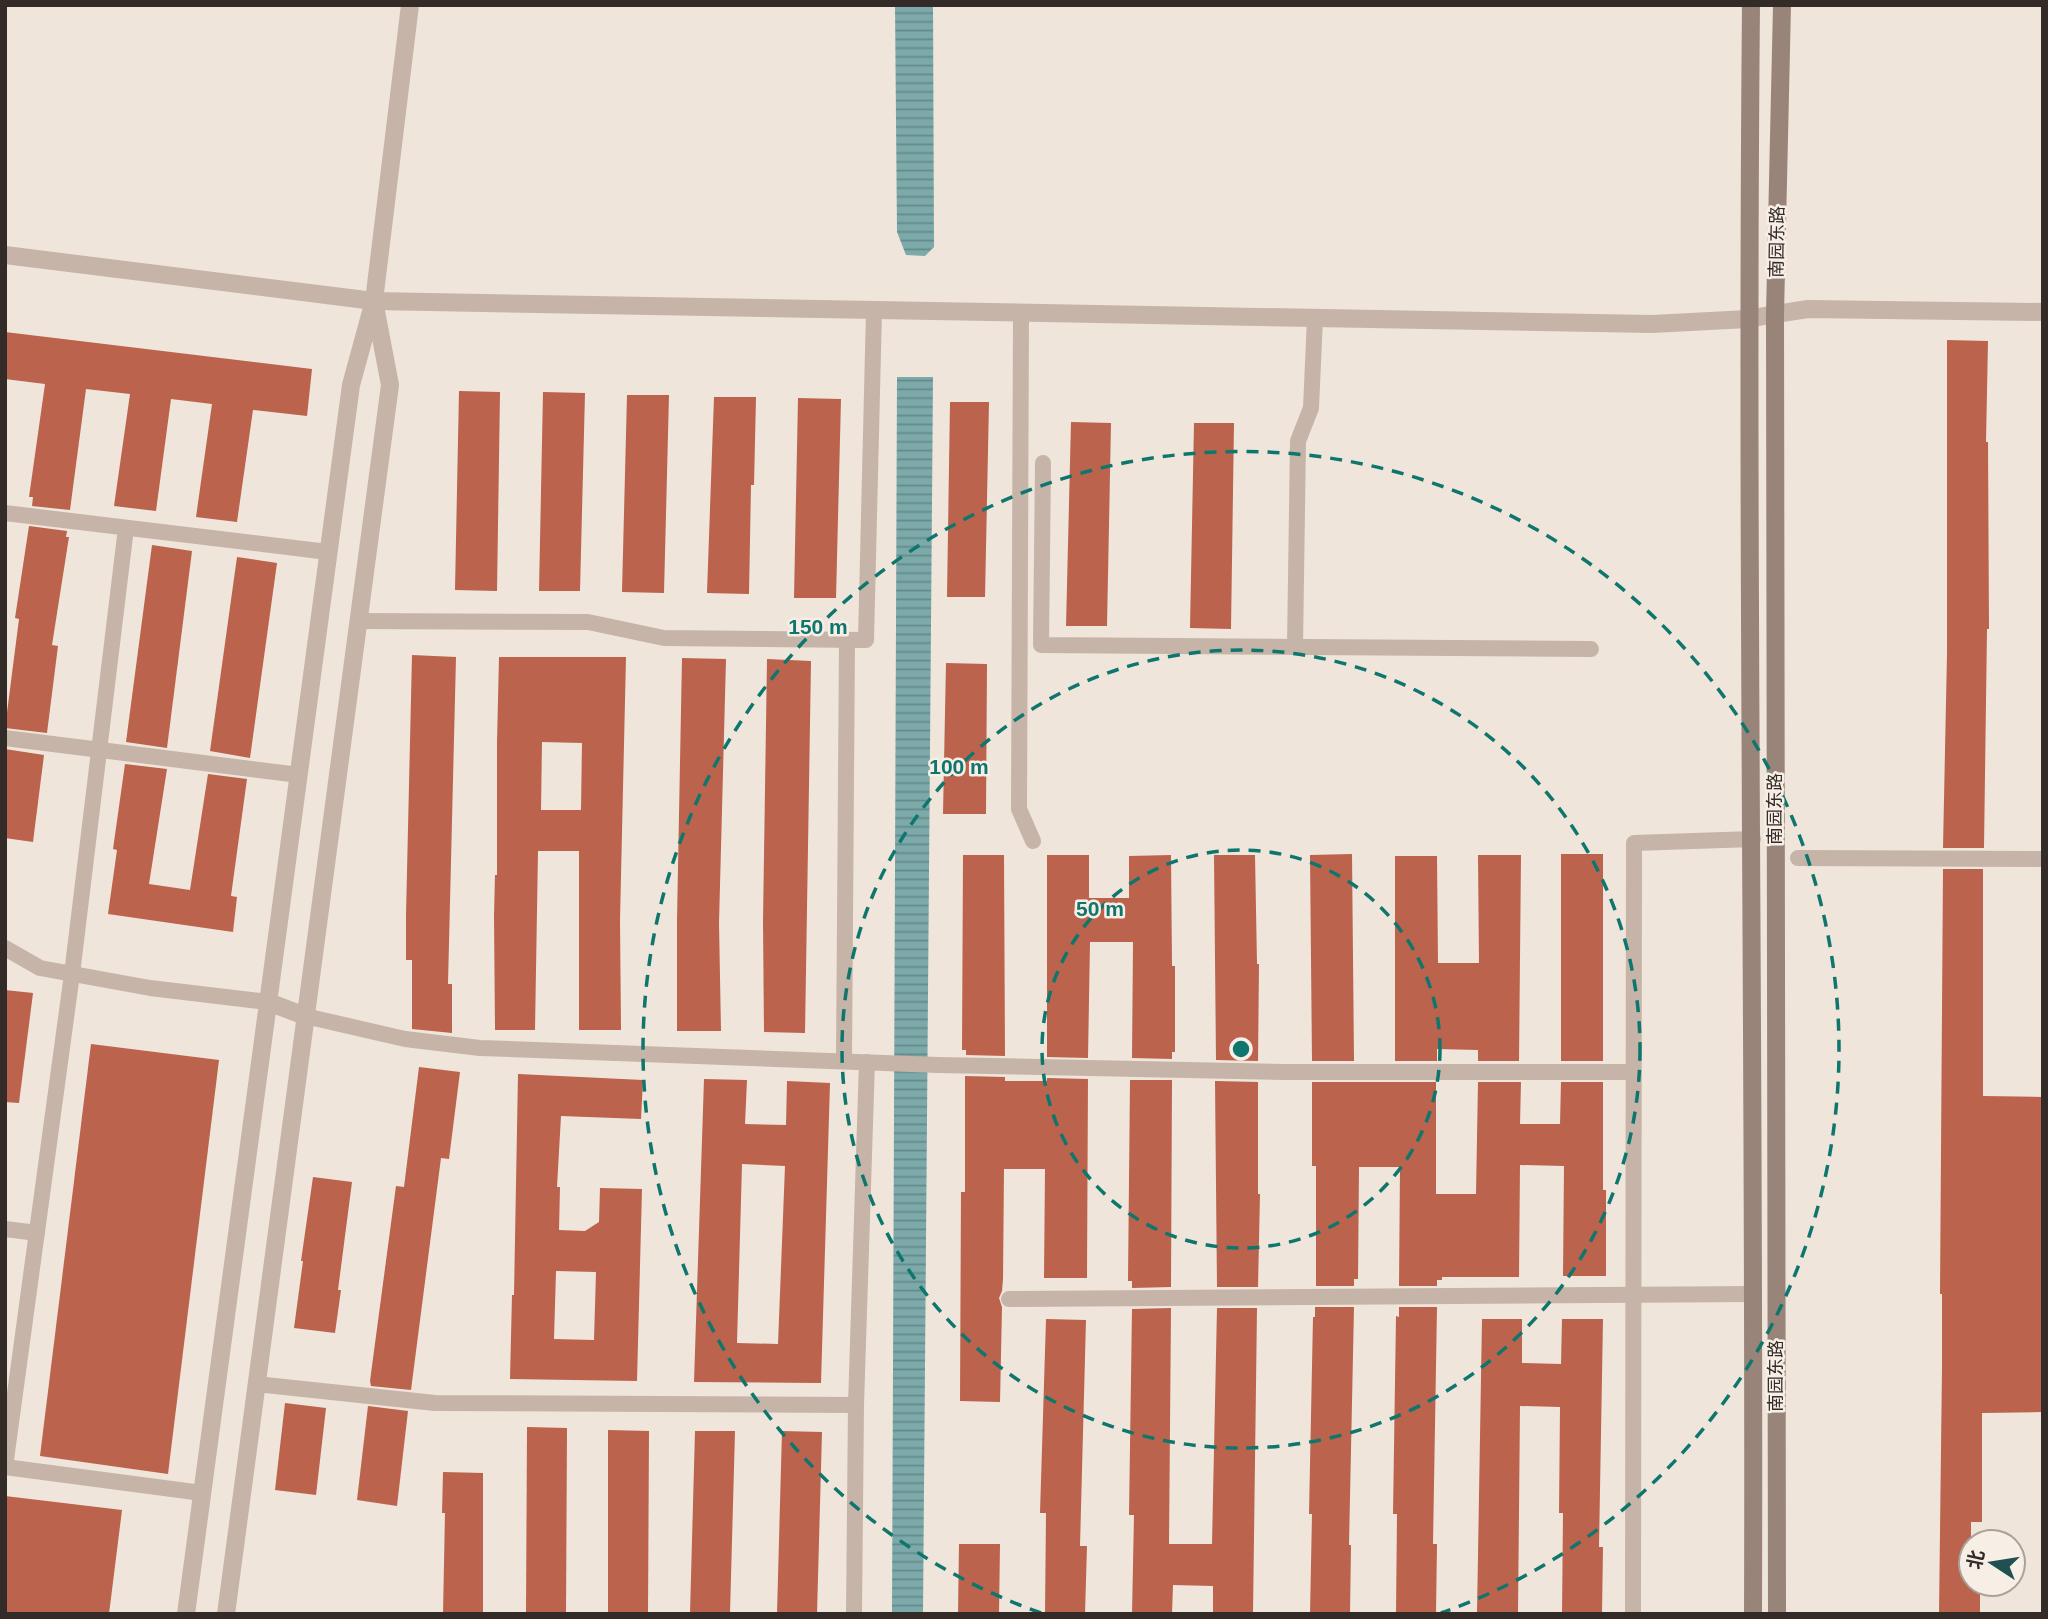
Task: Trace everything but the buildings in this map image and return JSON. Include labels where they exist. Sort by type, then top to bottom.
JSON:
[{"type":"main road","name":"南园东路","points":[[1751,5],[1748,319],[1753,839],[1753,1614]]},
{"type":"main road","name":"南园东路","points":[[1777,1614],[1775,314],[1782,5]]},
{"type":"street","points":[[186,1614],[351,385],[374,301],[410,5]]},
{"type":"street","points":[[5,255],[374,301],[1652,324],[1748,319],[1808,309],[2043,312]]},
{"type":"street","points":[[226,1614],[390,385],[374,301]]},
{"type":"street","points":[[268,1002],[305,1016]]},
{"type":"lane","points":[[358,621],[587,622],[664,638],[866,640],[874,310]]},
{"type":"lane","points":[[1021,313],[1019,809],[1033,841]]},
{"type":"lane","points":[[1295,647],[1298,441],[1311,408],[1315,318]]},
{"type":"lane","points":[[1042,463],[1041,645],[1591,649]]},
{"type":"lane","points":[[5,513],[328,552]]},
{"type":"lane","points":[[126,528],[72,974],[5,1467],[202,1493]]},
{"type":"lane","points":[[844,1060],[846,640]]},
{"type":"lane","points":[[5,738],[299,775]]},
{"type":"lane","points":[[1633,1614],[1633,843],[1753,839]]},
{"type":"lane","points":[[1798,858],[2043,859]]},
{"type":"lane","points":[[5,948],[40,968],[150,988],[268,1002]]},
{"type":"lane","points":[[305,1016],[405,1039],[480,1048],[939,1065],[1285,1072],[1634,1072]]},
{"type":"lane","points":[[854,1614],[856,1405],[867,1062]]},
{"type":"lane","points":[[5,1229],[37,1233]]},
{"type":"lane","points":[[1009,1299],[1754,1294]]},
{"type":"lane","points":[[256,1384],[435,1402],[856,1405]]},
{"type":"water","points":[[895,5],[933,5],[934,247],[925,256],[906,255],[897,232]]},
{"type":"water","points":[[897,377],[933,377],[923,1614],[892,1614]]}]
